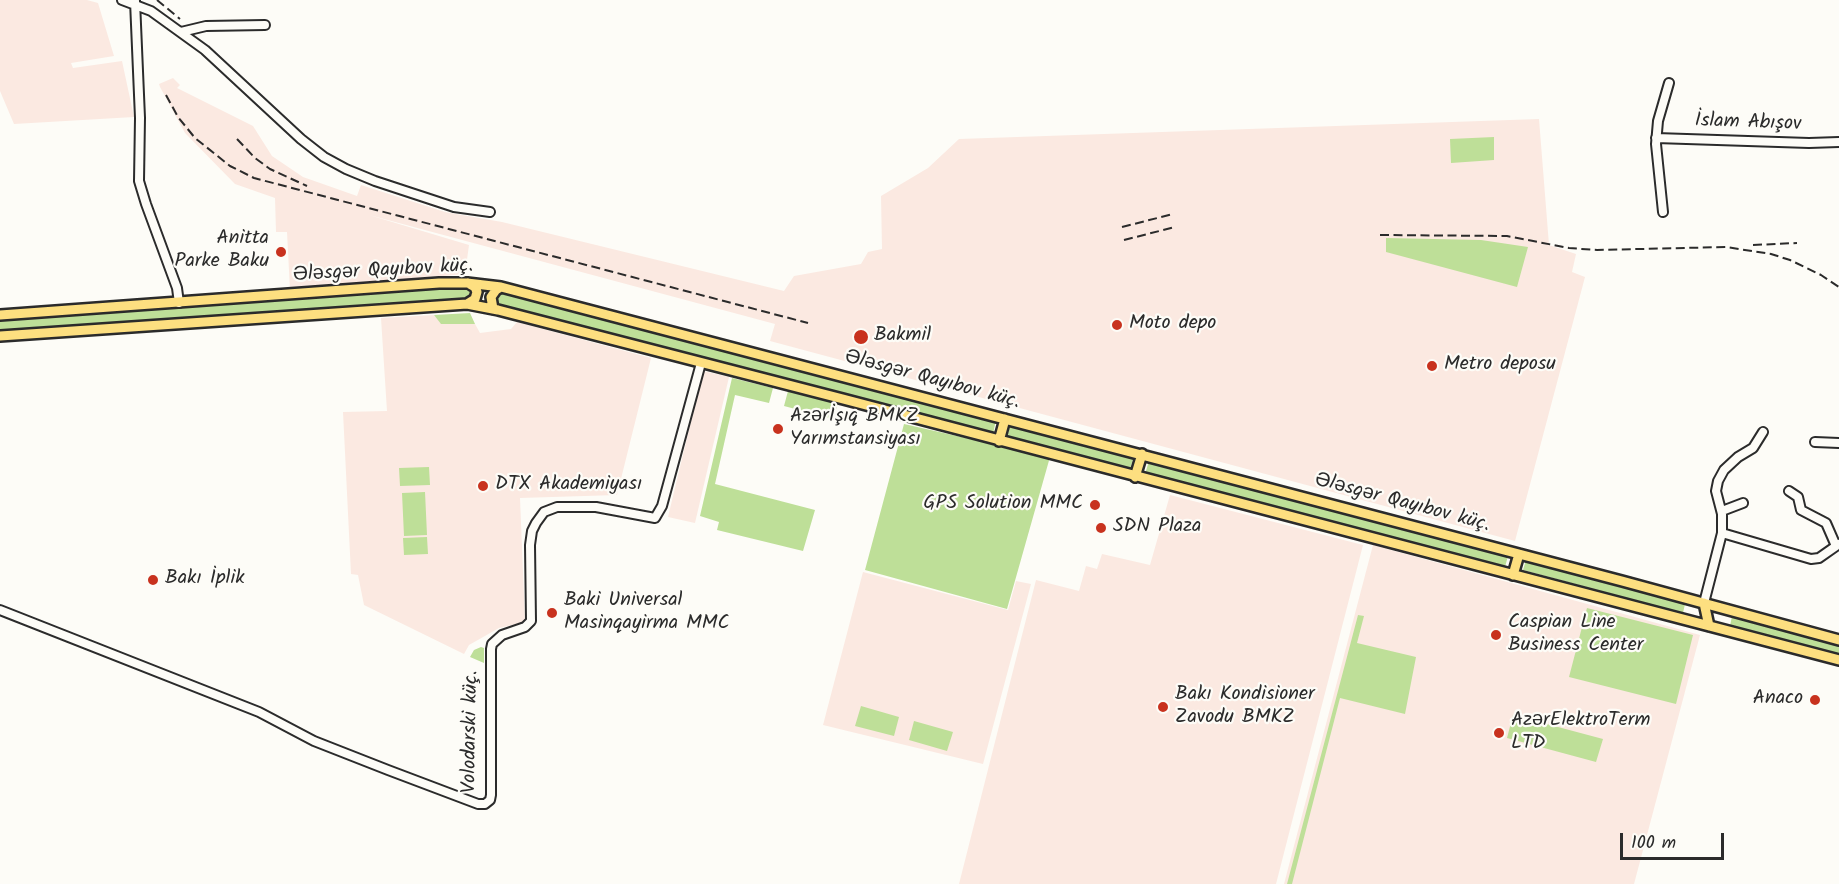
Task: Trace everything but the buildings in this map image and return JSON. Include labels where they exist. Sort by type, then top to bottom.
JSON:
[{"type":"main road","name":"Ələsgər Qayıbov küç.","points":[[0,315],[439,283],[467,283],[501,287],[1142,454],[1839,640]]},
{"type":"main road","points":[[467,283],[475,287],[477,292],[475,299],[467,304]]},
{"type":"main road","points":[[493,309],[491,297],[501,287]]},
{"type":"main road","name":"Ələsgər Qayıbov küç.","points":[[0,336],[467,304],[1839,660]]},
{"type":"main road","points":[[999,441],[1005,419]]},
{"type":"main road","points":[[1135,477],[1142,454]]},
{"type":"main road","points":[[1513,575],[1519,554]]},
{"type":"main road","points":[[1704,603],[1709,626]]},
{"type":"street","points":[[122,0],[135,2],[152,11],[205,50],[301,139],[324,157],[375,182],[454,207],[490,212]]},
{"type":"street","points":[[135,2],[141,118],[140,181],[146,204],[177,288],[179,303]]},
{"type":"street","points":[[181,32],[206,26],[265,25]]},
{"type":"street","points":[[1663,212],[1656,138],[1658,121],[1669,83]]},
{"type":"street","name":"İslam Abışov","points":[[1656,138],[1839,142]]},
{"type":"street","name":"Volodarski küç.","points":[[0,610],[259,712],[298,733],[377,766],[478,804],[484,804],[488,802],[490,795],[491,649],[492,644],[502,635],[525,627],[531,621],[530,545],[532,531],[544,512],[556,507],[607,508],[655,518],[662,506],[701,363]]},
{"type":"street","points":[[1704,603],[1722,533],[1722,511],[1716,491],[1718,481],[1724,470],[1753,448],[1763,432]]},
{"type":"street","points":[[1815,442],[1839,443]]},
{"type":"street","points":[[1722,533],[1811,560],[1819,558],[1837,545],[1826,523],[1801,510],[1798,497],[1789,491]]},
{"type":"street","points":[[1722,511],[1743,503]]},
{"type":"shaded area","points":[[0,0],[87,0],[98,3],[114,56],[71,63],[73,68],[122,61],[134,117],[14,124],[0,91]]},
{"type":"shaded area","points":[[173,78],[180,85],[177,88],[253,126],[272,156],[303,177],[357,196],[361,185],[445,212],[502,222],[784,291],[794,276],[861,264],[868,252],[882,249],[881,196],[928,168],[959,139],[1539,119],[1549,245],[1576,254],[1572,272],[1585,277],[1515,541],[770,341],[775,324],[369,215],[469,245],[465,274],[290,290],[287,232],[276,232],[275,198],[235,184],[185,133],[159,84]]},
{"type":"shaded area","name":"DTX Akademiyası","points":[[434,315],[442,324],[475,324],[480,333],[511,329],[517,322],[651,358],[617,495],[520,498],[525,622],[499,628],[469,645],[464,654],[364,605],[358,575],[351,574],[343,412],[387,411],[381,318]]},
{"type":"shaded area","points":[[703,371],[729,377],[695,523],[668,517]]},
{"type":"shaded area","name":"Bakı Kondisioner Zavodu BMKZ","points":[[1170,495],[1363,545],[1276,884],[959,884],[1036,580],[1079,591],[1086,566],[1097,569],[1102,554],[1150,565]]},
{"type":"shaded area","name":"AzərElektroTerm LTD","points":[[1373,545],[1700,635],[1634,884],[1284,884]]},
{"type":"shaded area","points":[[863,572],[1008,610],[1016,581],[1031,584],[983,764],[823,725]]},
{"type":"green space","points":[[1494,137],[1494,160],[1451,163],[1450,139]]},
{"type":"green space","points":[[1386,238],[1481,240],[1528,247],[1517,287],[1386,252]]},
{"type":"green space","points":[[463,286],[468,288],[472,294],[465,299],[0,332],[0,320]]},
{"type":"green space","points":[[502,293],[996,420],[993,434],[505,307],[497,300]]},
{"type":"green space","points":[[470,313],[475,324],[441,324],[434,315]]},
{"type":"green space","points":[[732,378],[773,388],[769,403],[735,395],[715,484],[815,510],[803,551],[717,530],[719,522],[700,516]]},
{"type":"green space","points":[[788,391],[838,403],[833,419],[784,406]]},
{"type":"green space","points":[[904,424],[1050,457],[1007,609],[865,570]]},
{"type":"green space","points":[[1010,425],[1134,456],[1130,469],[1007,438]]},
{"type":"green space","points":[[1149,461],[1508,556],[1505,567],[1145,474]]},
{"type":"green space","points":[[429,467],[430,485],[400,486],[399,468]]},
{"type":"green space","points":[[425,492],[427,535],[404,536],[402,493]]},
{"type":"green space","points":[[427,537],[428,554],[404,555],[403,538]]},
{"type":"green space","points":[[1526,560],[1685,604],[1683,613],[1523,570]]},
{"type":"green space","points":[[1587,608],[1693,635],[1676,704],[1569,677]]},
{"type":"green space","points":[[1358,615],[1364,616],[1357,643],[1416,657],[1405,714],[1340,698],[1292,884],[1287,884]]},
{"type":"green space","points":[[1732,616],[1839,644],[1839,654],[1730,626]]},
{"type":"green space","points":[[484,648],[484,663],[470,657],[474,650]]},
{"type":"green space","points":[[861,706],[899,717],[894,736],[855,726]]},
{"type":"green space","points":[[1513,715],[1603,739],[1596,762],[1507,738]]},
{"type":"green space","points":[[914,721],[953,732],[947,751],[909,740]]},
{"type":"railway","points":[[157,0],[180,19]]},
{"type":"railway","points":[[166,95],[178,117],[195,138],[230,166],[254,178],[808,323]]},
{"type":"railway","points":[[237,139],[255,158],[270,169],[307,186]]},
{"type":"railway","points":[[1122,227],[1173,214]]},
{"type":"railway","points":[[1124,240],[1175,227]]},
{"type":"railway","points":[[1380,235],[1507,236],[1569,248],[1597,250],[1726,247],[1771,254],[1790,260],[1821,275],[1839,287]]},
{"type":"railway","points":[[1753,245],[1797,243]]},
{"type":"place","name":"Anitta Parke Baku","points":[[281,252]]},
{"type":"place","name":"Moto depo","points":[[1117,325]]},
{"type":"place","name":"Bakmil","points":[[861,337]]},
{"type":"place","name":"Metro deposu","points":[[1432,366]]},
{"type":"place","name":"Azərİşıq BMKZ Yarımstansiyası","points":[[778,429]]},
{"type":"place","name":"DTX Akademiyası","points":[[483,486]]},
{"type":"place","name":"GPS Solution MMC","points":[[1095,505]]},
{"type":"place","name":"SDN Plaza","points":[[1101,528]]},
{"type":"place","name":"Bakı İplik","points":[[153,580]]},
{"type":"place","name":"Baki Universal Masinqayirma MMC","points":[[552,613]]},
{"type":"place","name":"Caspian Line Business Center","points":[[1496,635]]},
{"type":"place","name":"Anaco","points":[[1815,700]]},
{"type":"place","name":"Bakı Kondisioner Zavodu BMKZ","points":[[1163,707]]},
{"type":"place","name":"AzərElektroTerm LTD","points":[[1499,733]]}]
